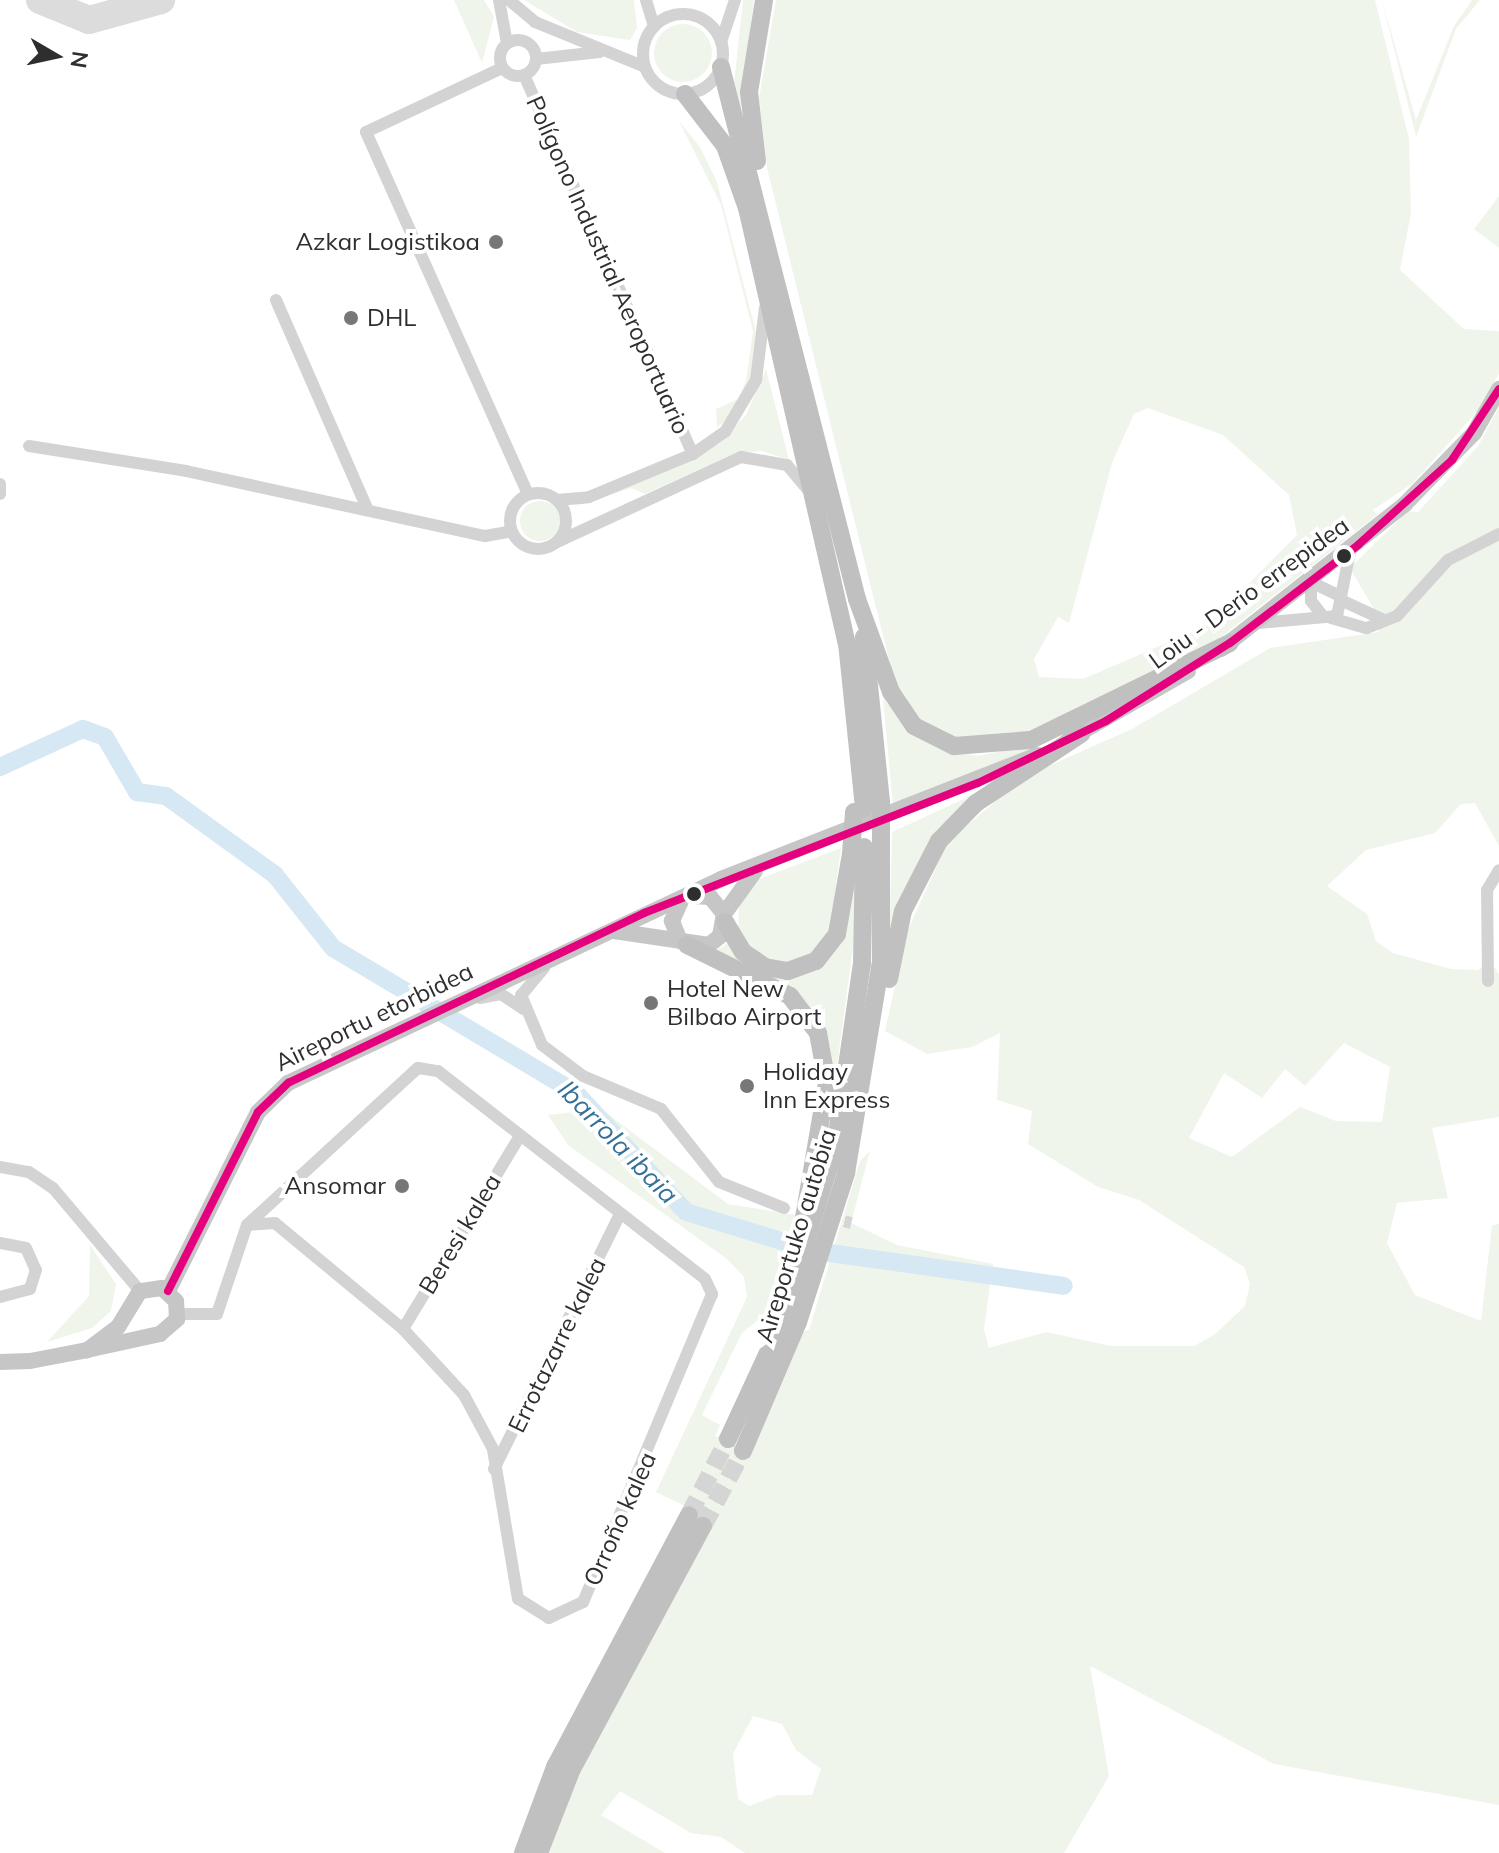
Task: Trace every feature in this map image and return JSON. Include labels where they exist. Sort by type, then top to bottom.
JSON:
[{"type":"highway","points":[[764,0],[749,92],[766,224],[848,601]]},
{"type":"highway","points":[[721,67],[728,112],[766,224]]},
{"type":"highway","points":[[685,94],[732,162],[818,509],[848,601],[901,711],[931,738],[954,746],[1031,740],[1230,643]]},
{"type":"highway","name":"Aireportuko autobia","points":[[848,601],[866,807]]},
{"type":"highway","name":"Aireportuko autobia","points":[[848,601],[866,807],[862,964],[835,1148],[776,1335],[735,1445],[798,1322],[846,1173],[881,961],[866,848]]},
{"type":"highway","points":[[846,1173],[876,1068],[903,911],[924,862],[976,803],[1081,734]]},
{"type":"highway","points":[[724,918],[753,962],[788,971],[816,961],[837,934],[866,848],[866,807]]},
{"type":"highway","points":[[684,943],[790,996],[826,1054],[823,1125],[776,1335]]},
{"type":"highway","points":[[523,1853],[562,1754],[696,1521],[572,1769],[539,1853]]},
{"type":"main road","name":"Loiu - Derio errepidea","points":[[685,899],[759,867],[978,783],[1081,734],[1230,643],[1350,552],[1452,460],[1499,389]]},
{"type":"main road","points":[[612,931],[709,945],[759,867]]},
{"type":"main road","points":[[684,943],[672,921],[685,899],[710,897],[724,918]]},
{"type":"main road","name":"Aireportu etorbidea","points":[[168,1291],[265,1101],[311,1070],[685,899]]},
{"type":"main road","points":[[0,1362],[87,1350],[170,1329],[178,1314],[168,1291],[140,1291],[130,1307],[87,1350]]},
{"type":"main road","points":[[130,1307],[134,1325],[155,1335]]},
{"type":"street","points":[[499,0],[507,43],[502,68]]},
{"type":"street","points":[[509,0],[535,22],[645,67],[656,84],[685,94],[703,89],[721,67],[721,42],[735,0]]},
{"type":"street","points":[[645,67],[654,27],[646,0]]},
{"type":"street","points":[[654,27],[692,15],[721,42]]},
{"type":"street","points":[[507,43],[526,42],[536,59]]},
{"type":"street","points":[[528,494],[366,132],[502,68],[524,75],[536,59],[569,51],[616,54]]},
{"type":"street","name":"Polígono Industrial Aeroportuario","points":[[524,75],[693,454]]},
{"type":"street","points":[[528,494],[557,500],[589,497],[693,454],[725,432],[746,402],[767,297]]},
{"type":"street","points":[[276,300],[367,508]]},
{"type":"street","points":[[29,446],[367,508],[485,536],[512,531]]},
{"type":"street","points":[[512,531],[532,548],[557,542],[722,463],[756,455],[787,465],[818,509]]},
{"type":"street","points":[[0,484],[0,494]]},
{"type":"street","points":[[512,531],[515,505],[528,494]]},
{"type":"street","points":[[557,500],[566,523],[557,542]]},
{"type":"street","points":[[1256,624],[1327,617],[1367,628],[1387,620],[1418,599],[1448,560],[1499,534]]},
{"type":"street","points":[[1327,617],[1343,599],[1350,552]]},
{"type":"street","points":[[1327,617],[1311,601],[1311,582],[1387,620]]},
{"type":"street","points":[[1488,981],[1487,890],[1499,870]]},
{"type":"street","points":[[523,1009],[526,983],[557,957]]},
{"type":"street","points":[[445,1008],[501,994],[523,1009],[542,1045],[563,1062],[661,1109],[719,1182],[784,1208]]},
{"type":"street","points":[[178,1314],[209,1317],[223,1307],[247,1225],[410,1075],[438,1071],[618,1218]]},
{"type":"street","name":"Beresi kalea","points":[[403,1329],[518,1139]]},
{"type":"street","points":[[0,1167],[29,1172],[53,1188],[140,1291]]},
{"type":"street","name":"Orroño kalea","points":[[247,1225],[275,1223],[403,1329],[464,1395],[493,1449],[518,1599],[549,1618],[572,1613],[583,1602],[711,1302],[705,1279],[618,1218]]},
{"type":"street","name":"Errotazarre kalea","points":[[494,1469],[618,1218]]},
{"type":"street","points":[[0,1243],[26,1248],[36,1270],[30,1289],[0,1297]]},
{"type":"shaded area","points":[[454,0],[484,0],[494,17],[482,63]]},
{"type":"shaded area","points":[[524,0],[634,0],[637,28],[630,40],[577,32]]},
{"type":"shaded area","points":[[743,0],[754,0],[740,117],[733,93]]},
{"type":"shaded area","points":[[776,0],[1375,0],[1409,139],[1411,213],[1400,270],[1464,329],[1499,331],[1499,373],[1482,406],[1413,483],[1373,510],[1377,515],[1221,637],[1168,670],[1006,741],[951,740],[908,711],[896,688],[767,168],[759,98]],"holes":[[[1148,408],[1223,435],[1289,495],[1297,535],[1208,625],[1083,679],[1039,677],[1034,659],[1058,617],[1069,623],[1112,463],[1134,414]]]},
{"type":"shaded area","points":[[1382,0],[1416,120],[1454,26],[1472,0],[1480,0],[1456,29],[1416,137]]},
{"type":"shaded area","points":[[683,24],[704,32],[712,53],[704,74],[683,82],[662,74],[654,53],[662,32]]},
{"type":"shaded area","points":[[679,121],[700,147],[717,182],[755,328],[751,376],[732,415],[717,428],[716,409],[738,399],[746,381],[753,331],[721,205]]},
{"type":"shaded area","points":[[1499,196],[1499,248],[1474,229]]},
{"type":"shaded area","points":[[766,369],[789,460],[762,451],[733,454],[645,494],[631,488],[570,508],[717,445],[746,415]]},
{"type":"shaded area","points":[[1499,407],[1499,846],[1475,803],[1461,804],[1435,833],[1366,850],[1327,886],[1367,914],[1376,941],[1393,953],[1451,969],[1478,970],[1490,961],[1499,974],[1499,1117],[1432,1128],[1448,1198],[1397,1203],[1387,1243],[1415,1295],[1481,1321],[1492,1225],[1499,1224],[1499,1805],[1274,1764],[1090,1666],[1109,1776],[1064,1853],[745,1853],[721,1837],[691,1833],[620,1791],[601,1815],[665,1853],[548,1853],[594,1739],[714,1520],[656,1492],[747,1297],[744,1277],[727,1259],[568,1145],[548,1115],[601,1109],[728,1204],[797,1215],[766,1314],[742,1333],[702,1415],[720,1425],[715,1436],[749,1453],[802,1332],[809,1330],[860,1161],[870,1151],[851,1223],[897,1245],[993,1264],[984,1329],[989,1348],[1046,1332],[1111,1346],[1194,1346],[1214,1335],[1245,1306],[1250,1284],[1244,1267],[1139,1200],[1098,1187],[1028,1144],[1032,1111],[997,1100],[1000,1033],[972,1047],[927,1054],[885,1031],[907,932],[948,841],[1026,776],[1132,729],[1270,648],[1379,632],[1378,616],[1350,568],[1408,511],[1418,512],[1478,446]],"holes":[[[1344,1043],[1390,1067],[1382,1122],[1336,1121],[1300,1107],[1232,1157],[1189,1138],[1224,1073],[1262,1098],[1285,1069],[1305,1086]],[[753,1716],[782,1724],[796,1750],[821,1769],[812,1795],[778,1795],[749,1806],[738,1799],[733,1754]]]},
{"type":"shaded area","points":[[540,501],[554,507],[560,521],[554,535],[540,541],[526,535],[520,521],[526,507]]},
{"type":"shaded area","points":[[883,698],[906,728],[945,751],[978,756],[1055,739],[893,806]]},
{"type":"shaded area","points":[[992,786],[930,838],[899,904],[889,955],[892,832]]},
{"type":"shaded area","points":[[841,848],[829,936],[817,952],[787,963],[758,957],[738,934],[739,901],[757,880]]},
{"type":"shaded area","points":[[856,870],[854,940],[831,1110],[822,1028],[715,951],[728,943],[749,964],[821,966]]},
{"type":"shaded area","points":[[90,1245],[116,1284],[111,1311],[92,1328],[47,1342],[89,1296]]},
{"type":"waterway","name":"Ibarrola ibaia","points":[[0,767],[83,729],[105,737],[137,792],[166,796],[275,875],[333,948],[575,1092],[686,1212],[791,1244]]},
{"type":"waterway","name":"Ibarrola ibaia","points":[[830,1253],[1064,1286]]},
{"type":"taxiway","points":[[40,0],[89,20],[161,0]]},
{"type":"tunnel","points":[[827,1217],[851,1223]]},
{"type":"tunnel","points":[[689,1515],[728,1439]]},
{"type":"tunnel","points":[[703,1526],[743,1451]]},
{"type":"transit line","points":[[168,1291],[258,1112],[288,1083],[644,913],[978,783],[1106,721],[1230,643],[1358,545],[1452,460],[1499,389]]},
{"type":"place","name":"Azkar Logistikoa","points":[[496,242]]},
{"type":"place","name":"DHL","points":[[351,318]]},
{"type":"place","name":"Hotel New Bilbao Airport","points":[[651,1003]]},
{"type":"place","name":"Holiday Inn Express","points":[[747,1086]]},
{"type":"place","name":"Ansomar","points":[[402,1186]]}]
